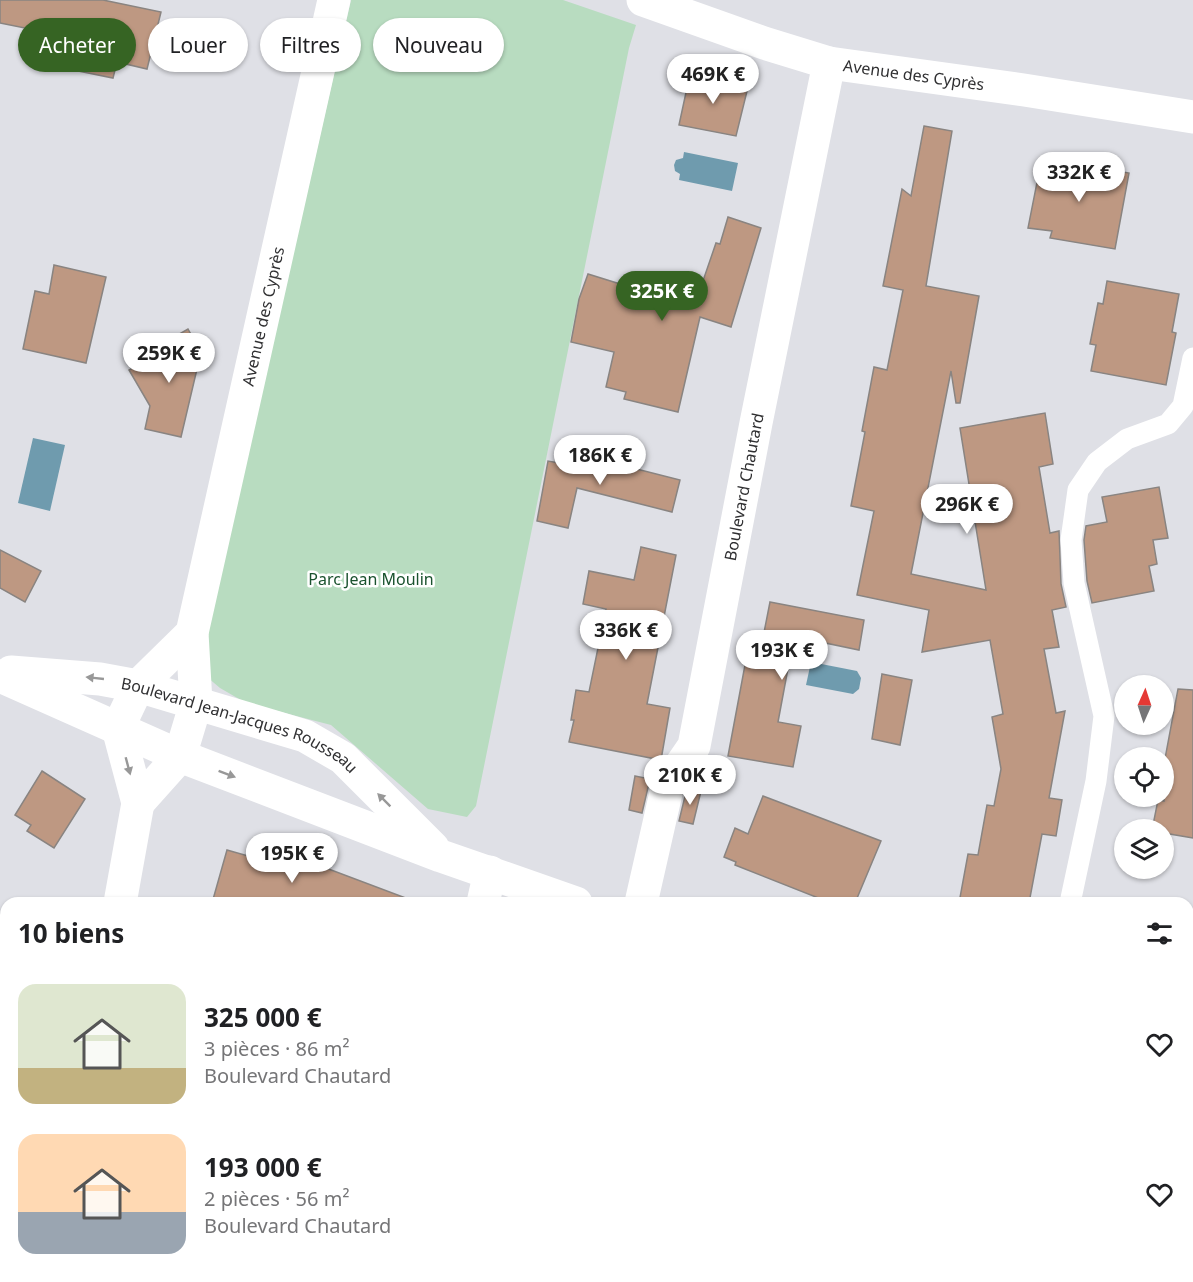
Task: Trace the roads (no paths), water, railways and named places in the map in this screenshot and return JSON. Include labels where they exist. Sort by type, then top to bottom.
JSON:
[{"type":"street","name":"Avenue des Cyprès","points":[[180,756],[196,704],[192,633],[334,0]]},
{"type":"street","name":"Avenue des Cyprès","points":[[643,0],[764,43],[830,63],[1024,90],[1193,117]]},
{"type":"street","name":"Boulevard Chautard","points":[[642,897],[668,784],[694,746],[756,423],[830,63]]},
{"type":"street","points":[[121,897],[138,803],[118,728],[138,686],[192,633]]},
{"type":"street","name":"Boulevard Jean-Jacques Rousseau","points":[[0,673],[100,679],[138,686],[305,736],[343,758],[441,856],[487,888],[540,897]]},
{"type":"street","name":"Boulevard Jean-Jacques Rousseau","points":[[0,673],[180,756],[441,856]]},
{"type":"street","points":[[138,803],[180,756]]},
{"type":"lane","points":[[1071,897],[1096,781],[1104,716],[1074,583],[1071,540],[1078,490],[1096,462],[1127,439],[1168,424],[1183,406],[1193,358]]},
{"type":"water","points":[[684,152],[738,163],[732,191],[679,180],[680,174],[675,171],[674,165],[676,160],[683,158]]},
{"type":"water","points":[[33,438],[65,445],[50,511],[18,503]]},
{"type":"water","points":[[811,662],[857,671],[861,678],[859,689],[853,694],[806,685]]},
{"type":"park label","name":"Parc Jean Moulin","points":[[371,579]]}]
